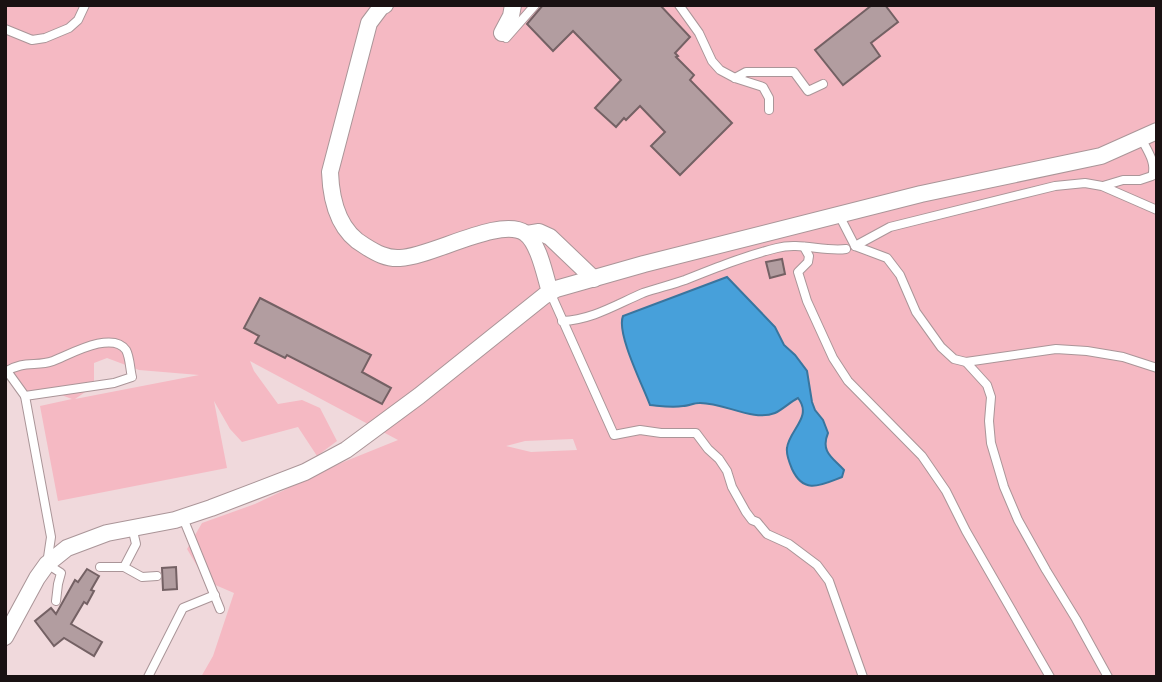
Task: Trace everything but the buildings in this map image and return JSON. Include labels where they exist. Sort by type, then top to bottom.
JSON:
[{"type":"street","points":[[385,5],[369,23],[330,172],[335,209],[344,227],[358,242],[378,254],[398,258],[493,231],[514,228],[527,234],[537,249],[550,292]]},
{"type":"street","points":[[504,36],[513,5]]},
{"type":"street","points":[[5,637],[47,564],[67,548],[107,533],[183,517],[305,472],[346,450],[550,292],[921,194],[1101,156],[1157,131]]},
{"type":"street","points":[[527,234],[539,232],[550,237],[594,279]]},
{"type":"lane","points":[[5,29],[32,40],[45,38],[69,28],[78,20],[85,5]]},
{"type":"lane","points":[[504,36],[535,5]]},
{"type":"lane","points":[[679,5],[699,33],[712,61],[720,70],[735,78],[763,87],[769,98],[769,110]]},
{"type":"lane","points":[[735,78],[746,72],[794,72],[808,91],[823,84]]},
{"type":"lane","points":[[1102,186],[1152,176],[1153,161],[1142,138]]},
{"type":"lane","points":[[562,321],[577,320],[611,309],[644,293],[781,246],[836,250],[851,247],[890,228],[1055,186],[1085,183],[1102,186],[1157,210]]},
{"type":"lane","points":[[839,215],[851,247]]},
{"type":"lane","points":[[804,247],[810,256],[798,272],[807,301],[834,358],[848,381],[922,456],[946,491],[1050,677]]},
{"type":"lane","points":[[851,247],[887,258],[900,275],[915,312],[941,348],[954,359],[966,362],[1056,349],[1124,357],[1157,368]]},
{"type":"lane","points":[[550,292],[614,435],[639,430],[696,433],[727,471],[732,487],[752,520],[767,534],[789,544],[817,565],[830,581],[863,677]]},
{"type":"lane","points":[[25,396],[114,383],[132,377],[126,351],[120,345],[110,343],[91,345],[50,362],[15,366],[6,371],[25,396],[51,537],[47,564],[61,573],[56,601]]},
{"type":"lane","points":[[966,362],[987,384],[990,397],[991,443],[1004,487],[1018,520],[1108,677]]},
{"type":"lane","points":[[183,517],[220,609]]},
{"type":"lane","points":[[124,567],[136,544],[132,527]]},
{"type":"lane","points":[[100,567],[124,567],[142,577],[157,576]]},
{"type":"lane","points":[[148,677],[183,608],[215,595]]},
{"type":"shaded area","points":[[5,5],[1157,5],[1157,677],[201,677],[213,656],[234,593],[206,581],[187,549],[202,523],[255,504],[341,463],[398,440],[250,361],[254,371],[278,404],[302,400],[320,408],[337,441],[317,456],[298,427],[242,442],[230,429],[214,401],[227,468],[58,501],[40,406],[72,399],[56,393],[30,400],[5,366]],"holes":[[[107,358],[139,370],[199,375],[75,399],[94,386],[94,363]],[[573,439],[577,450],[531,452],[506,446],[525,441]]]},
{"type":"water","points":[[727,277],[775,327],[784,345],[807,371],[812,402],[828,433],[827,450],[844,470],[842,477],[814,486],[802,482],[792,469],[787,448],[802,417],[802,405],[798,398],[778,412],[766,415],[697,403],[675,407],[650,405],[623,334],[623,316]]}]
